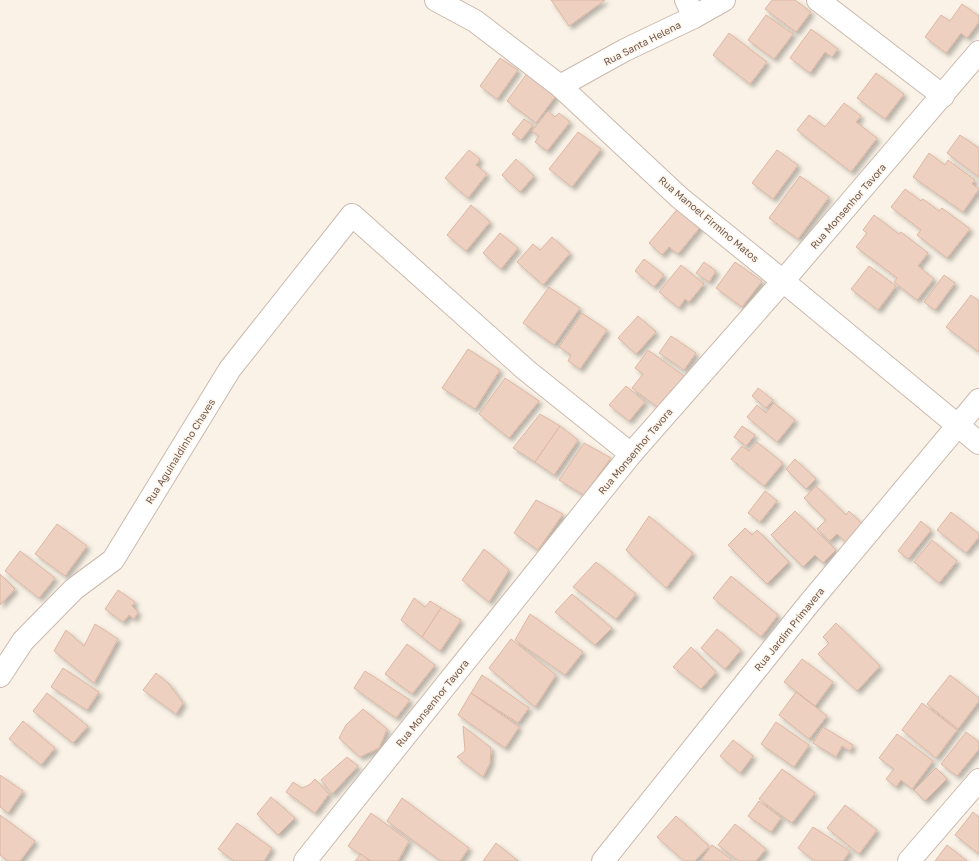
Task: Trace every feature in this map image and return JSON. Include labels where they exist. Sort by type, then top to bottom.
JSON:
[{"type":"street","name":"Rua Manoel Firmino Matos","points":[[436,0],[475,21],[560,86],[680,198],[979,443]]},
{"type":"street","points":[[468,0],[475,21]]},
{"type":"street","name":"Rua Santa Helena","points":[[560,86],[625,50],[690,8],[724,0]]},
{"type":"street","points":[[818,0],[943,96]]},
{"type":"street","name":"Rua Monsenhor Tavora","points":[[305,861],[631,454],[783,281],[943,96],[979,52]]},
{"type":"street","name":"Rua Aguinaldinho Chaves","points":[[0,676],[23,640],[74,589],[113,560],[230,369],[352,215],[526,370],[631,454]]},
{"type":"street","name":"Rua Jardim Primavera","points":[[603,861],[807,606],[979,400]]},
{"type":"street","points":[[909,861],[979,780]]},
{"type":"building","points":[[551,0],[605,0],[569,26]]},
{"type":"building","points":[[772,0],[795,0],[811,12],[796,32],[765,9]]},
{"type":"building","points":[[962,4],[979,16],[979,22],[967,38],[961,33],[946,53],[925,37],[941,15],[950,21]]},
{"type":"building","points":[[766,15],[793,34],[774,59],[748,40]]},
{"type":"building","points":[[811,29],[838,49],[832,57],[825,52],[810,73],[790,58]]},
{"type":"building","points":[[729,33],[767,62],[750,84],[713,55]]},
{"type":"building","points":[[500,58],[518,70],[497,99],[480,86]]},
{"type":"building","points":[[528,72],[557,94],[536,123],[507,101]]},
{"type":"building","points":[[876,73],[904,94],[885,119],[857,98]]},
{"type":"building","points":[[844,103],[861,116],[856,122],[877,138],[851,172],[797,130],[809,115],[825,127]]},
{"type":"building","points":[[548,111],[555,117],[559,113],[570,122],[547,151],[535,142],[539,136],[532,131]]},
{"type":"building","points":[[524,119],[533,125],[521,140],[512,134]]},
{"type":"building","points":[[578,132],[601,149],[572,187],[549,169]]},
{"type":"building","points":[[960,135],[979,148],[979,177],[947,153]]},
{"type":"building","points":[[469,150],[480,159],[476,165],[487,174],[468,198],[445,178]]},
{"type":"building","points":[[777,150],[798,165],[773,199],[752,183]]},
{"type":"building","points":[[929,153],[945,165],[948,160],[975,180],[972,184],[979,189],[963,212],[913,177]]},
{"type":"building","points":[[516,159],[534,176],[520,192],[502,175]]},
{"type":"building","points":[[800,176],[829,197],[798,239],[769,218]]},
{"type":"building","points":[[905,189],[921,201],[923,199],[939,211],[942,208],[970,229],[947,258],[917,235],[921,230],[891,207]]},
{"type":"building","points":[[471,205],[490,222],[466,251],[447,235]]},
{"type":"building","points":[[680,206],[702,225],[678,254],[669,247],[662,255],[649,243]]},
{"type":"building","points":[[874,215],[899,234],[901,232],[928,253],[918,266],[934,279],[917,300],[894,282],[897,278],[856,247],[867,233],[863,230]]},
{"type":"building","points":[[500,233],[518,248],[501,269],[483,253]]},
{"type":"building","points":[[552,237],[570,253],[543,285],[517,262],[533,244],[540,250]]},
{"type":"building","points":[[644,259],[664,275],[654,287],[635,271]]},
{"type":"building","points":[[704,262],[716,271],[709,282],[696,273]]},
{"type":"building","points":[[735,262],[762,281],[742,307],[716,288]]},
{"type":"building","points":[[681,265],[704,284],[689,302],[685,299],[679,308],[659,292]]},
{"type":"building","points":[[869,266],[896,286],[878,310],[851,289]]},
{"type":"building","points":[[944,275],[955,283],[935,310],[924,302]]},
{"type":"building","points":[[549,287],[580,308],[554,345],[523,323]]},
{"type":"building","points":[[971,295],[979,301],[979,352],[946,327]]},
{"type":"building","points":[[582,313],[607,330],[580,369],[568,361],[571,355],[559,347]]},
{"type":"building","points":[[638,316],[656,332],[636,354],[618,338]]},
{"type":"building","points":[[671,336],[696,353],[684,370],[659,353]]},
{"type":"building","points":[[468,349],[500,370],[475,409],[442,388]]},
{"type":"building","points":[[648,350],[684,376],[660,409],[632,388],[643,374],[635,368]]},
{"type":"building","points":[[505,378],[539,401],[509,438],[479,414]]},
{"type":"building","points":[[626,386],[645,402],[629,421],[609,405]]},
{"type":"building","points":[[758,388],[773,400],[766,408],[752,396]]},
{"type":"building","points":[[774,403],[795,420],[777,442],[747,417],[757,405],[766,413]]},
{"type":"building","points":[[540,414],[560,426],[535,462],[513,448]]},
{"type":"building","points":[[560,426],[578,440],[554,475],[535,462]]},
{"type":"building","points":[[742,426],[755,435],[746,446],[734,437]]},
{"type":"building","points":[[757,442],[783,463],[764,486],[731,459],[742,446],[749,451]]},
{"type":"building","points":[[584,443],[611,458],[584,495],[559,480]]},
{"type":"building","points":[[795,459],[816,479],[806,489],[786,469]]},
{"type":"building","points":[[816,486],[846,515],[849,511],[864,526],[847,543],[837,534],[830,541],[817,529],[826,520],[804,498]]},
{"type":"building","points":[[765,491],[777,501],[760,522],[748,513]]},
{"type":"building","points":[[536,500],[563,514],[538,550],[514,533]]},
{"type":"building","points":[[795,511],[836,550],[823,563],[815,555],[803,567],[771,535]]},
{"type":"building","points":[[951,512],[979,534],[979,537],[966,553],[937,530]]},
{"type":"building","points":[[649,516],[693,553],[666,588],[626,550]]},
{"type":"building","points":[[921,521],[931,530],[908,559],[898,551]]},
{"type":"building","points":[[57,524],[87,546],[65,576],[35,554]]},
{"type":"building","points":[[745,528],[752,535],[757,530],[789,562],[767,584],[728,545]]},
{"type":"building","points":[[932,540],[957,561],[939,583],[914,562]]},
{"type":"building","points":[[484,549],[509,570],[489,602],[462,580]]},
{"type":"building","points":[[20,551],[55,578],[39,598],[5,571]]},
{"type":"building","points":[[596,562],[636,594],[616,619],[573,587]]},
{"type":"building","points":[[0,574],[15,589],[0,605]]},
{"type":"building","points":[[731,576],[778,615],[761,637],[713,598]]},
{"type":"building","points":[[118,590],[135,602],[132,606],[138,612],[134,619],[129,615],[123,622],[105,609]]},
{"type":"building","points":[[572,594],[612,628],[595,645],[555,612]]},
{"type":"building","points":[[414,598],[425,607],[430,601],[441,608],[422,637],[401,620]]},
{"type":"building","points":[[441,608],[461,620],[440,651],[422,637]]},
{"type":"building","points":[[530,614],[583,652],[565,675],[515,640]]},
{"type":"building","points":[[836,623],[880,666],[857,691],[818,654],[829,643],[823,637]]},
{"type":"building","points":[[95,624],[118,639],[94,683],[54,651],[66,630],[84,646]]},
{"type":"building","points":[[717,629],[741,650],[725,669],[701,648]]},
{"type":"building","points":[[511,639],[556,675],[535,707],[489,668]]},
{"type":"building","points":[[407,644],[435,665],[412,694],[385,674]]},
{"type":"building","points":[[691,647],[716,672],[701,689],[673,667]]},
{"type":"building","points":[[802,659],[833,682],[815,706],[784,682]]},
{"type":"building","points":[[63,668],[99,692],[87,710],[51,687]]},
{"type":"building","points":[[365,671],[410,700],[396,718],[354,688]]},
{"type":"building","points":[[156,673],[169,684],[183,703],[176,714],[143,690]]},
{"type":"building","points":[[482,675],[529,708],[518,723],[471,693]]},
{"type":"building","points":[[950,675],[979,698],[979,701],[958,729],[927,704]]},
{"type":"building","points":[[796,692],[827,716],[809,739],[779,715]]},
{"type":"building","points":[[47,693],[88,726],[73,743],[33,711]]},
{"type":"building","points":[[471,693],[519,727],[505,748],[458,715]]},
{"type":"building","points":[[922,703],[957,730],[936,758],[902,730]]},
{"type":"building","points":[[363,709],[387,729],[379,748],[360,757],[339,738],[346,725]]},
{"type":"building","points":[[23,721],[55,748],[41,765],[9,739]]},
{"type":"building","points":[[776,722],[809,745],[794,767],[761,744]]},
{"type":"building","points":[[463,726],[491,748],[490,763],[483,777],[457,757],[465,751]]},
{"type":"building","points":[[823,727],[853,745],[850,751],[842,746],[836,757],[813,743]]},
{"type":"building","points":[[966,732],[979,742],[979,749],[957,776],[941,764]]},
{"type":"building","points":[[897,734],[933,761],[912,789],[901,780],[896,787],[886,779],[894,769],[879,758]]},
{"type":"building","points":[[733,740],[753,756],[740,773],[720,756]]},
{"type":"building","points":[[347,757],[358,766],[332,794],[321,780]]},
{"type":"building","points":[[936,768],[947,779],[925,801],[914,790]]},
{"type":"building","points":[[782,769],[815,793],[792,823],[759,799]]},
{"type":"building","points":[[0,775],[23,791],[8,813],[0,807]]},
{"type":"building","points":[[315,779],[329,794],[315,813],[286,792],[293,782],[302,788],[309,785]]},
{"type":"building","points":[[271,797],[295,818],[278,835],[257,814]]},
{"type":"building","points":[[402,798],[469,848],[460,861],[441,861],[387,821]]},
{"type":"building","points":[[759,801],[781,818],[771,832],[748,816]]},
{"type":"building","points":[[845,805],[877,830],[859,854],[827,828]]},
{"type":"building","points":[[973,812],[979,817],[979,854],[955,835]]},
{"type":"building","points":[[371,813],[409,841],[398,861],[371,861],[348,846]]},
{"type":"building","points":[[0,815],[35,841],[20,861],[8,861],[0,855]]},
{"type":"building","points":[[676,816],[709,846],[695,861],[684,861],[657,837]]},
{"type":"building","points":[[237,823],[272,848],[264,861],[234,861],[218,849]]},
{"type":"building","points":[[735,824],[766,849],[756,861],[739,861],[718,845]]},
{"type":"building","points":[[813,827],[850,851],[843,861],[815,861],[798,848]]},
{"type":"building","points":[[496,843],[518,861],[483,861]]},
{"type":"building","points":[[712,845],[731,859],[730,861],[705,861],[702,859]]},
{"type":"building","points":[[947,845],[967,861],[935,861]]},
{"type":"building","points":[[361,854],[370,861],[355,861]]}]
